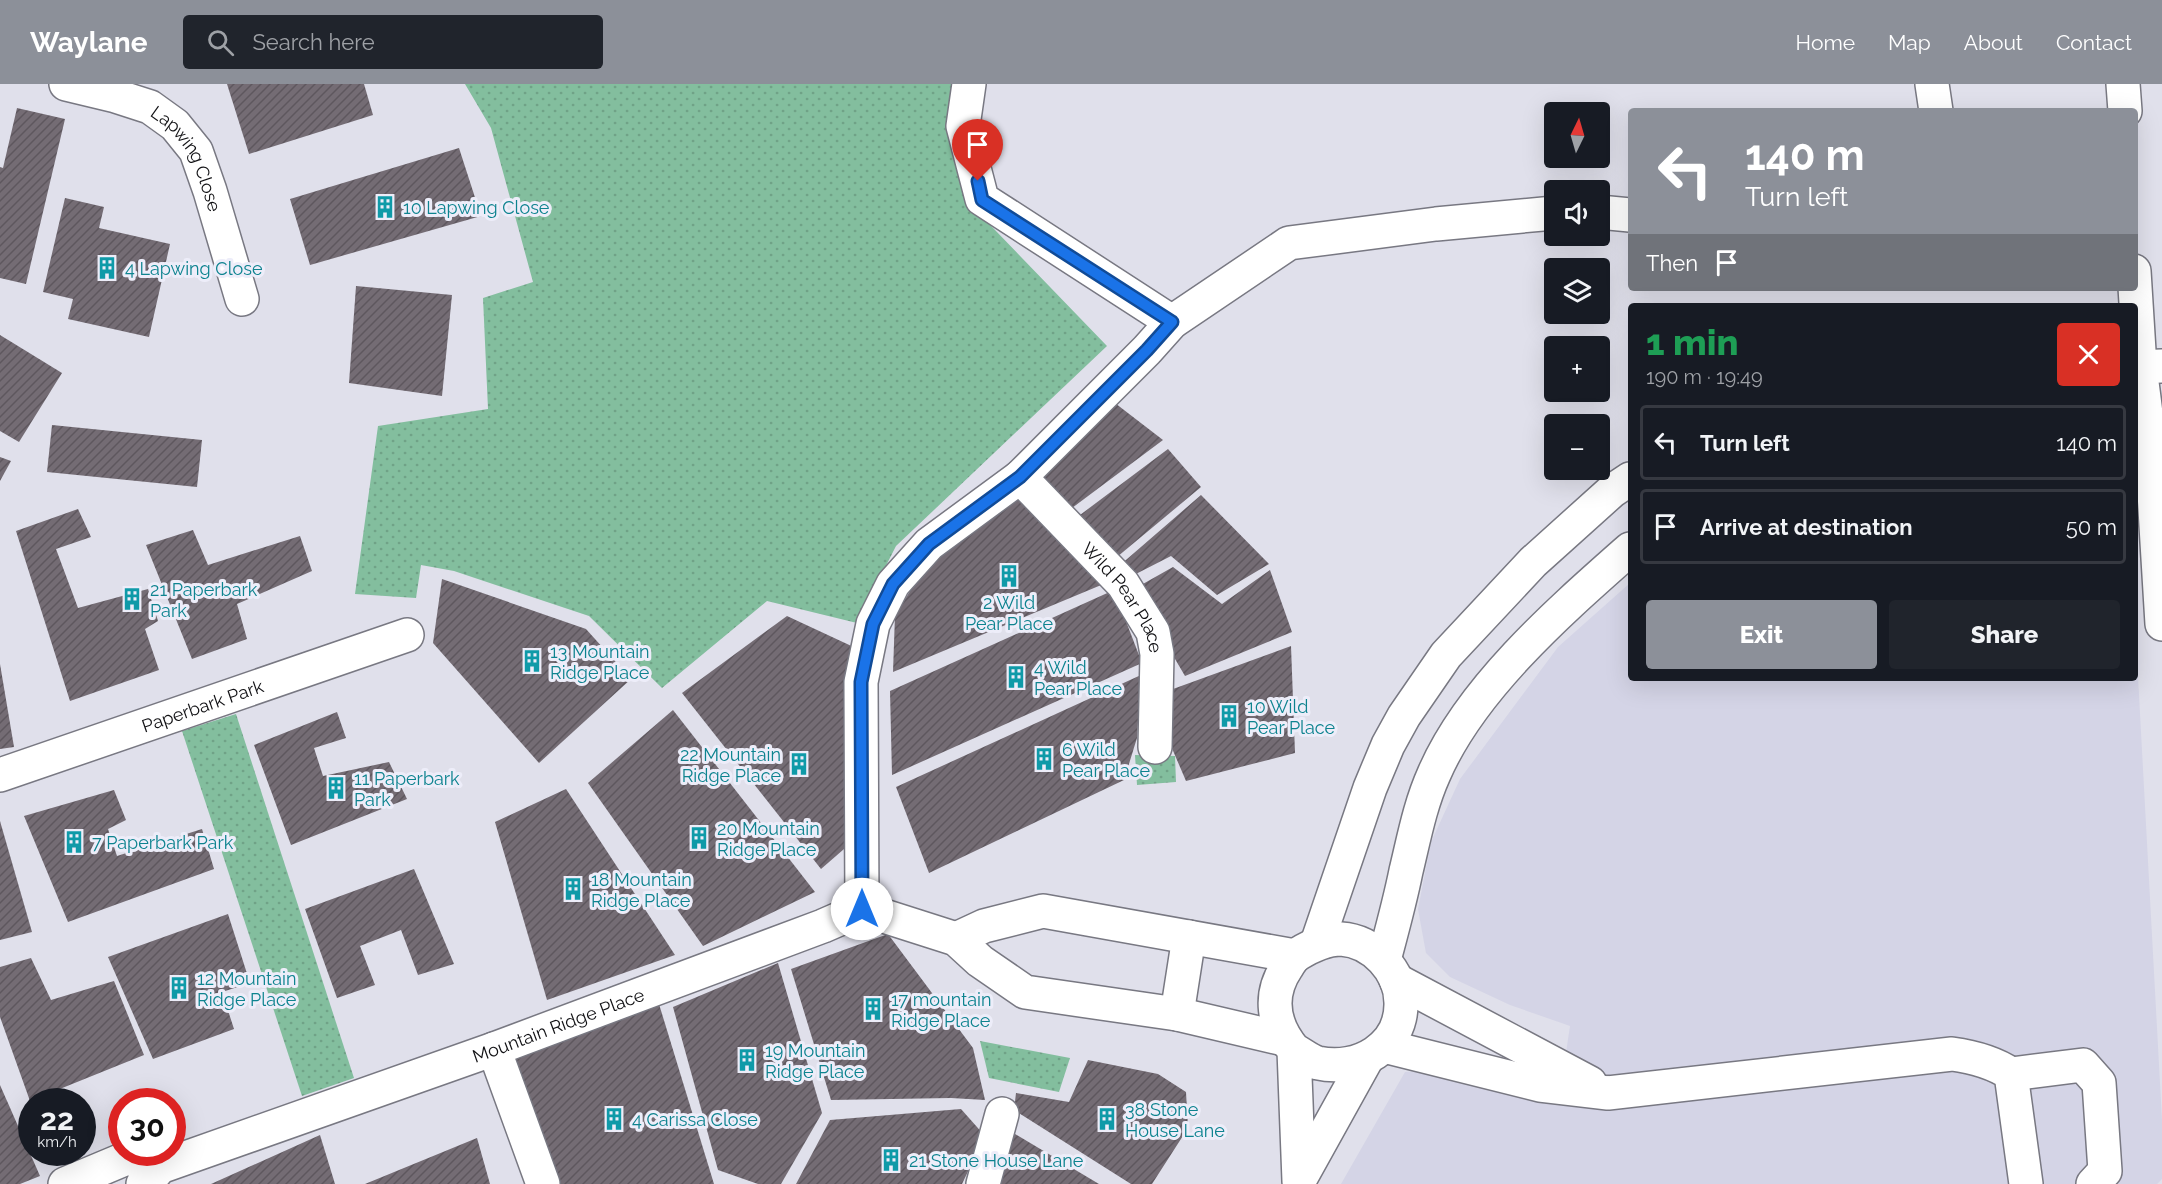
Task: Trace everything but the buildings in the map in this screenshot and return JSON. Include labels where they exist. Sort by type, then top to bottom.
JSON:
[{"type":"street","name":"Lapwing Close","points":[[66,84],[150,107],[175,125],[196,151],[242,299]]},
{"type":"street","points":[[969,84],[963,126],[982,200],[1172,322]]},
{"type":"street","points":[[1932,84],[1936,108]]},
{"type":"street","points":[[2123,84],[2125,108]]},
{"type":"street","points":[[1610,213],[1628,215]]},
{"type":"street","points":[[1544,214],[1436,224],[1289,243],[1172,322],[1020,477],[929,544],[893,584],[873,624],[861,682],[862,909],[956,939],[980,961],[1025,992],[1177,1014],[1289,1044],[1316,1063],[1341,1066],[1375,1053],[1540,1084],[1608,1093],[1953,1053],[1972,1056],[1997,1065],[2011,1074],[2083,1065],[2099,1083],[2105,1172],[2092,1184]]},
{"type":"street","points":[[2138,303],[2146,367],[2162,624]]},
{"type":"street","name":"Wild Pear Place","points":[[1020,477],[1124,584],[1153,632],[1157,654],[1155,747]]},
{"type":"street","points":[[1298,1182],[1289,1044],[1274,1010],[1278,981],[1306,949],[1388,745],[1404,716],[1446,655],[1533,562],[1612,491],[1628,480]]},
{"type":"street","points":[[2138,501],[2157,538]]},
{"type":"street","points":[[1298,1182],[1375,1053],[1397,1026],[1401,1003],[1390,970],[1419,817],[1433,776],[1448,744],[1505,670],[1554,618],[1628,551]]},
{"type":"street","name":"Paperbark Park","points":[[0,775],[407,635]]},
{"type":"street","name":"Mountain Ridge Place","points":[[64,1184],[127,1158],[151,1175],[823,926],[862,909]]},
{"type":"street","points":[[956,939],[984,926],[1043,911],[1190,937],[1306,949],[1341,939],[1364,945],[1390,970],[1608,1093]]},
{"type":"street","points":[[1177,1014],[1190,937]]},
{"type":"street","points":[[494,1049],[543,1184]]},
{"type":"street","points":[[2011,1074],[2026,1184]]},
{"type":"street","points":[[983,1184],[1002,1114]]},
{"type":"shaded area","points":[[1628,585],[1628,681],[2138,681],[2138,676],[2162,1120],[2162,1179],[2157,1184],[1341,1184],[1405,1072],[1442,1069],[1559,1099],[1570,1026],[1510,1005],[1450,977],[1426,953],[1418,909],[1431,842],[1460,779],[1558,647]]},
{"type":"green space","points":[[465,84],[954,84],[950,114],[965,199],[1107,346],[896,546],[857,623],[767,601],[662,688],[589,616],[454,571],[421,565],[416,598],[355,594],[378,426],[488,409],[483,298],[533,282],[491,128]]},
{"type":"green space","points":[[236,714],[354,1078],[302,1096],[182,731]]},
{"type":"green space","points":[[1135,755],[1175,756],[1176,782],[1137,785]]},
{"type":"green space","points":[[980,1041],[1070,1058],[1059,1092],[989,1078]]},
{"type":"place","name":"10 Lapwing Close","points":[[385,207]]},
{"type":"place","name":"4 Lapwing Close","points":[[107,268]]},
{"type":"place","name":"2 Wild Pear Place","points":[[1009,576]]},
{"type":"place","name":"21 Paperbark Park","points":[[132,599]]},
{"type":"place","name":"13 Mountain Ridge Place","points":[[532,661]]},
{"type":"place","name":"4 Wild Pear Place","points":[[1016,677]]},
{"type":"place","name":"10 Wild Pear Place","points":[[1229,716]]},
{"type":"place","name":"6 Wild Pear Place","points":[[1044,759]]},
{"type":"place","name":"22 Mountain Ridge Place","points":[[799,764]]},
{"type":"place","name":"11 Paperbark Park","points":[[336,788]]},
{"type":"place","name":"20 Mountain Ridge Place","points":[[699,838]]},
{"type":"place","name":"7 Paperbark Park","points":[[74,842]]},
{"type":"place","name":"18 Mountain Ridge Place","points":[[573,889]]},
{"type":"place","name":"12 Mountain Ridge Place","points":[[179,988]]},
{"type":"place","name":"17 mountain Ridge Place","points":[[873,1009]]},
{"type":"place","name":"19 Mountain Ridge Place","points":[[747,1060]]},
{"type":"place","name":"4 Carissa Close","points":[[614,1119]]},
{"type":"place","name":"38 Stone House Lane","points":[[1107,1119]]},
{"type":"place","name":"21 Stone House Lane","points":[[891,1160]]},
{"type":"route","points":[[862,909],[861,682],[873,624],[893,584],[929,544],[1020,477],[1172,322],[982,200],[978,181]]}]
